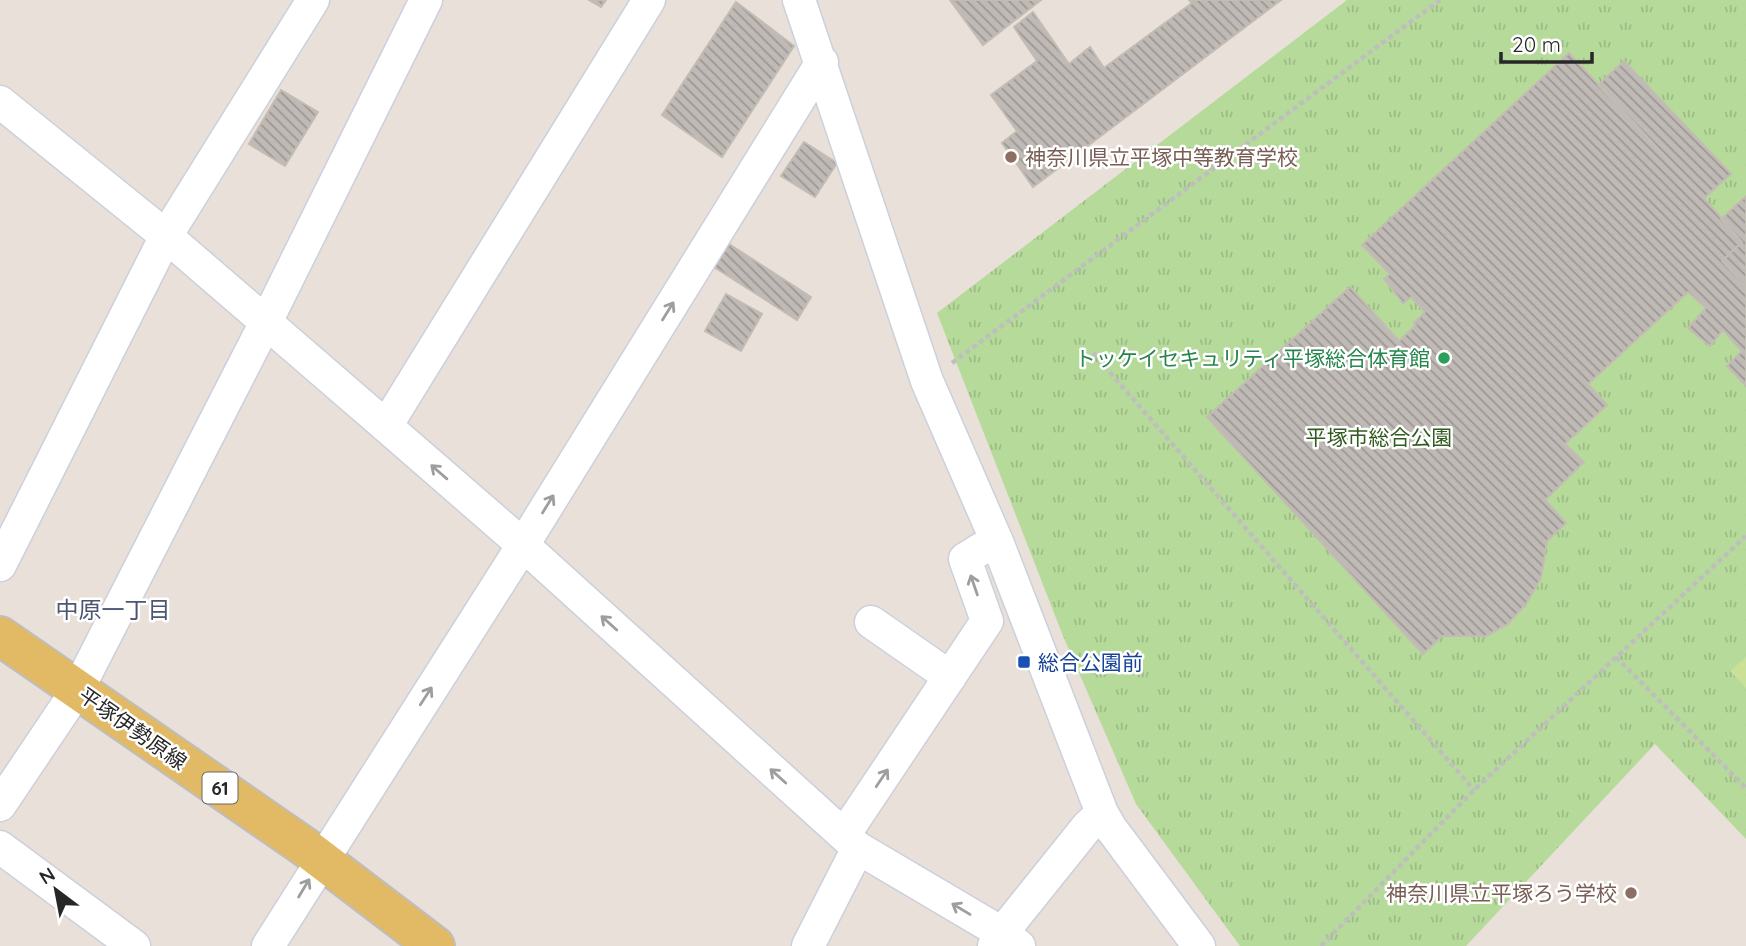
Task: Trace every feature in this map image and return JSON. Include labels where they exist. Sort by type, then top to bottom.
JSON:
[{"type":"main road","name":"平塚伊勢原線","points":[[0,636],[322,859],[435,946]]},
{"type":"street","points":[[0,565],[166,236],[313,0]]},
{"type":"street","points":[[0,805],[78,689],[266,322],[426,0]]},
{"type":"street","points":[[386,426],[649,0]]},
{"type":"street","points":[[785,0],[804,13],[927,380],[998,544],[1102,813],[1199,946]]},
{"type":"street","points":[[268,946],[523,545],[822,62]]},
{"type":"street","points":[[0,102],[166,236],[386,426],[523,545],[851,841],[1005,942],[1087,827],[1102,813]]},
{"type":"street","points":[[808,946],[851,841],[987,621],[965,559],[981,549],[998,544]]},
{"type":"street","points":[[871,622],[950,677]]},
{"type":"street","points":[[0,847],[134,946]]},
{"type":"path","points":[[951,364],[1440,0]]},
{"type":"path","points":[[1093,353],[1474,790]]},
{"type":"path","points":[[1321,946],[1474,790],[1746,536]]},
{"type":"path","points":[[1616,657],[1746,788]]},
{"type":"green space","name":"平塚市総合公園","points":[[1347,0],[1746,0],[1746,839],[1655,744],[1466,946],[1240,946],[1136,804],[1063,636],[937,313]]},
{"type":"green space","points":[[1746,657],[1746,688],[1730,671]]},
{"type":"building","points":[[589,0],[606,0],[601,7]]},
{"type":"building","points":[[950,0],[1041,0],[983,45]]},
{"type":"building","points":[[1189,0],[1281,0],[1033,187],[1002,143],[1017,131],[991,95],[1037,61],[1014,27],[1033,12],[1069,64],[1090,47],[1104,68],[1192,3]]},
{"type":"building","points":[[736,2],[794,46],[722,157],[662,115]]},
{"type":"building","name":"トッケイセキュリティ平塚総合体育館","points":[[1569,53],[1742,242],[1722,261],[1746,287],[1746,386],[1727,366],[1742,351],[1723,330],[1710,346],[1688,328],[1706,308],[1688,292],[1588,384],[1607,405],[1565,444],[1584,462],[1545,500],[1566,523],[1547,541],[1541,578],[1526,604],[1508,624],[1486,636],[1442,636],[1423,654],[1207,417],[1350,287],[1399,341],[1416,325],[1414,323],[1425,312],[1411,297],[1403,303],[1384,279],[1390,274],[1362,245]]},
{"type":"building","points":[[1624,61],[1731,174],[1704,198],[1598,85]]},
{"type":"building","points":[[281,90],[318,112],[285,166],[249,144]]},
{"type":"building","points":[[804,142],[837,163],[815,197],[781,176]]},
{"type":"building","points":[[1746,196],[1746,287],[1722,261],[1742,242],[1721,219]]},
{"type":"building","points":[[729,244],[811,297],[797,320],[714,267]]},
{"type":"building","points":[[726,294],[762,314],[741,351],[705,331]]},
{"type":"place","name":"神奈川県立平塚中等教育学校","points":[[1011,157]]},
{"type":"place","name":"トッケイセキュリティ平塚総合体育館","points":[[1444,358]]},
{"type":"place","name":"総合公園前","points":[[1024,662]]},
{"type":"place","name":"神奈川県立平塚ろう学校","points":[[1631,893]]},
{"type":"district","name":"中原一丁目","points":[[113,609]]}]
